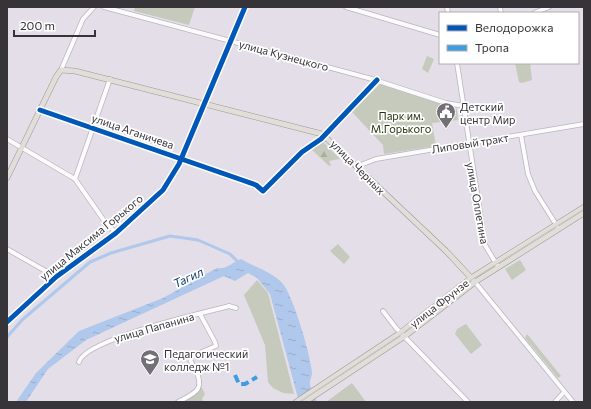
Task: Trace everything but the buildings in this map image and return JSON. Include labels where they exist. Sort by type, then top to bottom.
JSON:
[{"type":"main road","name":"улица Черных","points":[[61,70],[68,69],[110,79],[316,131],[324,135],[358,166],[473,280]]},
{"type":"main road","points":[[7,178],[56,77],[61,70]]},
{"type":"main road","name":"улица Фрунзе","points":[[558,227],[584,207]]},
{"type":"main road","name":"улица Фрунзе","points":[[296,402],[324,386],[403,335],[473,280],[558,227],[584,213]]},
{"type":"main road","name":"улица Фрунзе","points":[[305,402],[324,386]]},
{"type":"street","points":[[61,70],[83,19],[94,7]]},
{"type":"street","name":"улица Кузнецкого","points":[[104,7],[232,40],[377,80],[446,103],[464,106]]},
{"type":"street","name":"улица Максима Горького","points":[[7,322],[56,277],[116,233],[163,190],[182,158],[245,7]]},
{"type":"street","points":[[346,7],[439,35]]},
{"type":"street","points":[[536,12],[549,7]]},
{"type":"street","name":"улица Оплетина","points":[[457,64],[485,245],[497,265]]},
{"type":"street","points":[[76,179],[110,79]]},
{"type":"street","points":[[324,135],[377,80]]},
{"type":"street","name":"улица Аганичева","points":[[40,110],[182,158],[256,185],[263,191],[302,152],[324,135]]},
{"type":"street","name":"Липовый тракт","points":[[358,166],[374,159],[584,124]]},
{"type":"street","points":[[521,135],[528,174],[534,190],[558,227]]},
{"type":"street","points":[[7,139],[76,179],[105,222],[116,233]]},
{"type":"street","points":[[7,249],[56,277]]},
{"type":"street","name":"улица Черных","points":[[473,280],[573,402]]},
{"type":"street","name":"улица Папанина","points":[[79,362],[81,357],[94,347],[116,338],[229,306],[236,308]]},
{"type":"street","points":[[383,311],[403,335],[468,402]]},
{"type":"street","points":[[178,402],[195,393],[200,386],[199,376],[190,357],[216,346],[200,314]]},
{"type":"street","points":[[555,402],[564,392]]},
{"type":"green space","points":[[135,7],[195,7],[189,25],[134,11]]},
{"type":"green space","points":[[427,56],[434,59],[428,73],[422,69]]},
{"type":"green space","points":[[515,64],[530,64],[532,80],[522,83],[519,82]]},
{"type":"green space","name":"Парк им. М.Горького","points":[[380,84],[457,109],[458,120],[432,123],[436,146],[384,154],[383,145],[352,112]]},
{"type":"green space","points":[[322,141],[340,159],[329,161],[331,165],[329,166],[311,149]]},
{"type":"green space","points":[[338,244],[350,257],[344,264],[330,251]]},
{"type":"green space","points":[[520,260],[526,270],[512,280],[505,269]]},
{"type":"green space","points":[[257,280],[268,293],[294,394],[283,393],[273,388],[268,382],[265,345],[244,295]]},
{"type":"green space","points":[[466,324],[482,345],[471,354],[455,334],[457,329]]},
{"type":"green space","points":[[527,334],[561,376],[558,378],[525,338]]},
{"type":"green space","points":[[352,383],[366,402],[326,402]]},
{"type":"green space","points":[[200,388],[202,388],[205,394],[202,399],[203,402],[181,402],[199,392]]},
{"type":"water","points":[[241,259],[274,276],[283,284],[287,291],[292,301],[305,341],[312,373],[310,385],[317,402],[299,402],[270,294],[257,278],[248,273],[235,281],[224,276],[86,340],[48,369],[26,402],[16,402],[36,373],[79,331],[163,298],[217,268],[226,267]]},
{"type":"waterway","points":[[7,337],[22,320],[90,262],[111,253],[170,236],[198,240],[230,254],[239,263]]},
{"type":"tram line","points":[[299,402],[402,334],[465,284],[584,209]]},
{"type":"marked path","points":[[235,375],[239,384],[245,384],[257,377]]},
{"type":"cycle path","points":[[7,322],[56,277],[116,233],[163,190],[179,164],[245,7]]},
{"type":"cycle path","points":[[40,110],[256,185],[263,191],[302,152],[321,139],[377,80]]},
{"type":"place","name":"Детский центр Мир","points":[[446,129]]},
{"type":"place","name":"Педагогический колледж №1","points":[[150,376]]},
{"type":"water label","name":"Тагил","points":[[188,277]]}]
